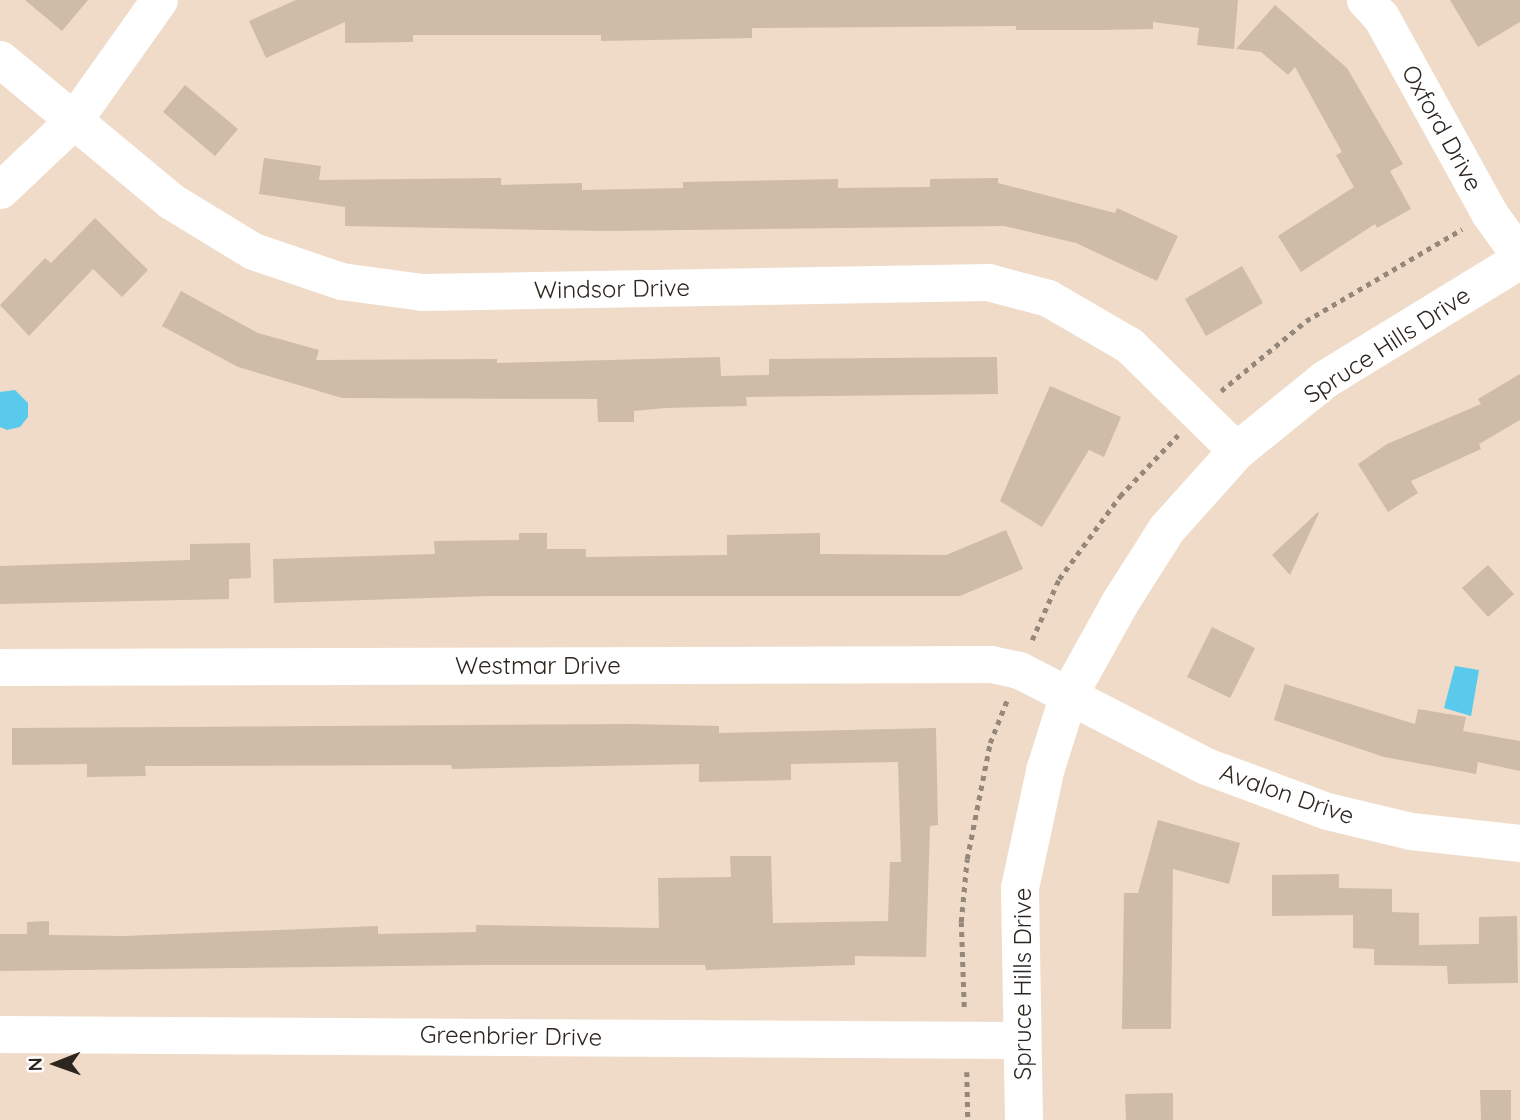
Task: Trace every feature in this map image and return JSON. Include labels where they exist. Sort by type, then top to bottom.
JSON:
[{"type":"main road","name":"Spruce Hills Drive","points":[[1024,1120],[1020,888],[1045,771],[1069,695],[1119,603],[1167,529],[1237,451],[1326,379],[1520,258]]},
{"type":"street","points":[[0,190],[74,121],[159,0]]},
{"type":"street","name":"Oxford Drive","points":[[1364,0],[1381,18],[1489,213],[1520,258]]},
{"type":"street","name":"Windsor Drive","points":[[0,59],[171,201],[253,251],[341,281],[422,292],[988,282],[1048,298],[1129,345],[1237,451]]},
{"type":"street","name":"Westmar Drive","points":[[0,667],[991,664],[1018,670],[1069,695]]},
{"type":"street","name":"Avalon Drive","points":[[1069,695],[1206,766],[1327,811],[1411,831],[1520,843]]},
{"type":"street","name":"Greenbrier Drive","points":[[0,1034],[1022,1040]]},
{"type":"water","points":[[15,390],[28,403],[28,417],[20,427],[7,430],[0,427],[0,392]]},
{"type":"water","points":[[1455,666],[1479,670],[1471,716],[1444,708]]},
{"type":"building","points":[[25,0],[88,0],[62,31]]},
{"type":"building","points":[[296,0],[1238,0],[1234,49],[1197,45],[1199,28],[1153,22],[1153,29],[1016,30],[1016,26],[752,28],[752,38],[601,41],[601,35],[413,35],[413,42],[345,43],[345,22],[266,58],[249,21]]},
{"type":"building","points":[[1450,0],[1520,0],[1520,22],[1478,47]]},
{"type":"building","points":[[1275,5],[1347,68],[1403,164],[1390,171],[1411,209],[1377,228],[1375,224],[1301,272],[1278,236],[1354,187],[1336,155],[1342,152],[1295,67],[1288,75],[1261,52],[1236,49]]},
{"type":"building","points":[[185,85],[238,129],[215,156],[163,112]]},
{"type":"building","points":[[264,158],[321,166],[319,180],[501,178],[501,185],[582,183],[582,190],[683,188],[683,182],[838,179],[838,188],[930,187],[930,179],[998,178],[998,183],[1115,213],[1117,208],[1178,236],[1157,281],[1076,243],[1004,226],[605,231],[345,226],[345,207],[259,194]]},
{"type":"building","points":[[95,218],[148,270],[122,297],[93,269],[29,336],[0,305],[45,258],[51,263]]},
{"type":"building","points":[[1242,266],[1263,303],[1206,336],[1185,299]]},
{"type":"building","points":[[181,291],[258,333],[319,350],[316,360],[497,359],[497,363],[720,357],[721,376],[769,375],[769,359],[997,357],[998,394],[746,397],[747,406],[634,411],[634,422],[598,422],[597,399],[342,398],[238,367],[162,326]]},
{"type":"building","points":[[1520,374],[1520,420],[1479,444],[1481,449],[1411,481],[1418,493],[1388,512],[1358,464],[1387,444],[1481,404],[1478,399]]},
{"type":"building","points":[[1050,386],[1121,417],[1104,457],[1089,450],[1042,527],[1000,501]]},
{"type":"building","points":[[1319,513],[1290,575],[1272,555]]},
{"type":"building","points":[[1006,530],[1023,569],[960,596],[489,596],[274,603],[273,559],[435,554],[434,541],[519,540],[519,533],[547,533],[547,549],[586,549],[586,557],[727,555],[727,535],[820,533],[820,554],[946,555]]},
{"type":"building","points":[[250,543],[251,578],[229,579],[229,599],[0,604],[0,566],[190,560],[190,544]]},
{"type":"building","points":[[1488,565],[1514,594],[1488,617],[1462,588]]},
{"type":"building","points":[[1212,627],[1255,648],[1230,698],[1187,677]]},
{"type":"building","points":[[1285,684],[1415,724],[1418,709],[1466,717],[1463,731],[1520,741],[1520,771],[1478,762],[1476,774],[1384,757],[1274,720]]},
{"type":"building","points":[[632,724],[719,726],[719,733],[936,728],[938,825],[930,826],[926,957],[855,956],[855,965],[706,970],[705,965],[477,965],[0,971],[0,934],[27,934],[27,922],[49,921],[49,935],[124,936],[378,926],[378,934],[476,932],[476,925],[659,928],[658,878],[731,877],[730,856],[771,856],[773,923],[888,921],[890,862],[901,862],[898,762],[791,764],[791,780],[699,782],[699,764],[452,769],[451,765],[145,766],[146,776],[87,777],[87,764],[12,765],[12,728]]},
{"type":"building","points":[[1158,820],[1240,843],[1229,884],[1173,869],[1171,1029],[1122,1029],[1124,893],[1138,893]]},
{"type":"building","points":[[1339,874],[1339,888],[1392,889],[1392,912],[1419,913],[1419,945],[1479,944],[1479,917],[1517,916],[1518,983],[1448,984],[1447,966],[1374,965],[1374,949],[1353,948],[1353,915],[1272,916],[1272,875]]},
{"type":"building","points":[[1480,1090],[1511,1090],[1511,1120],[1481,1120]]},
{"type":"building","points":[[1173,1093],[1173,1120],[1126,1120],[1125,1094]]}]
